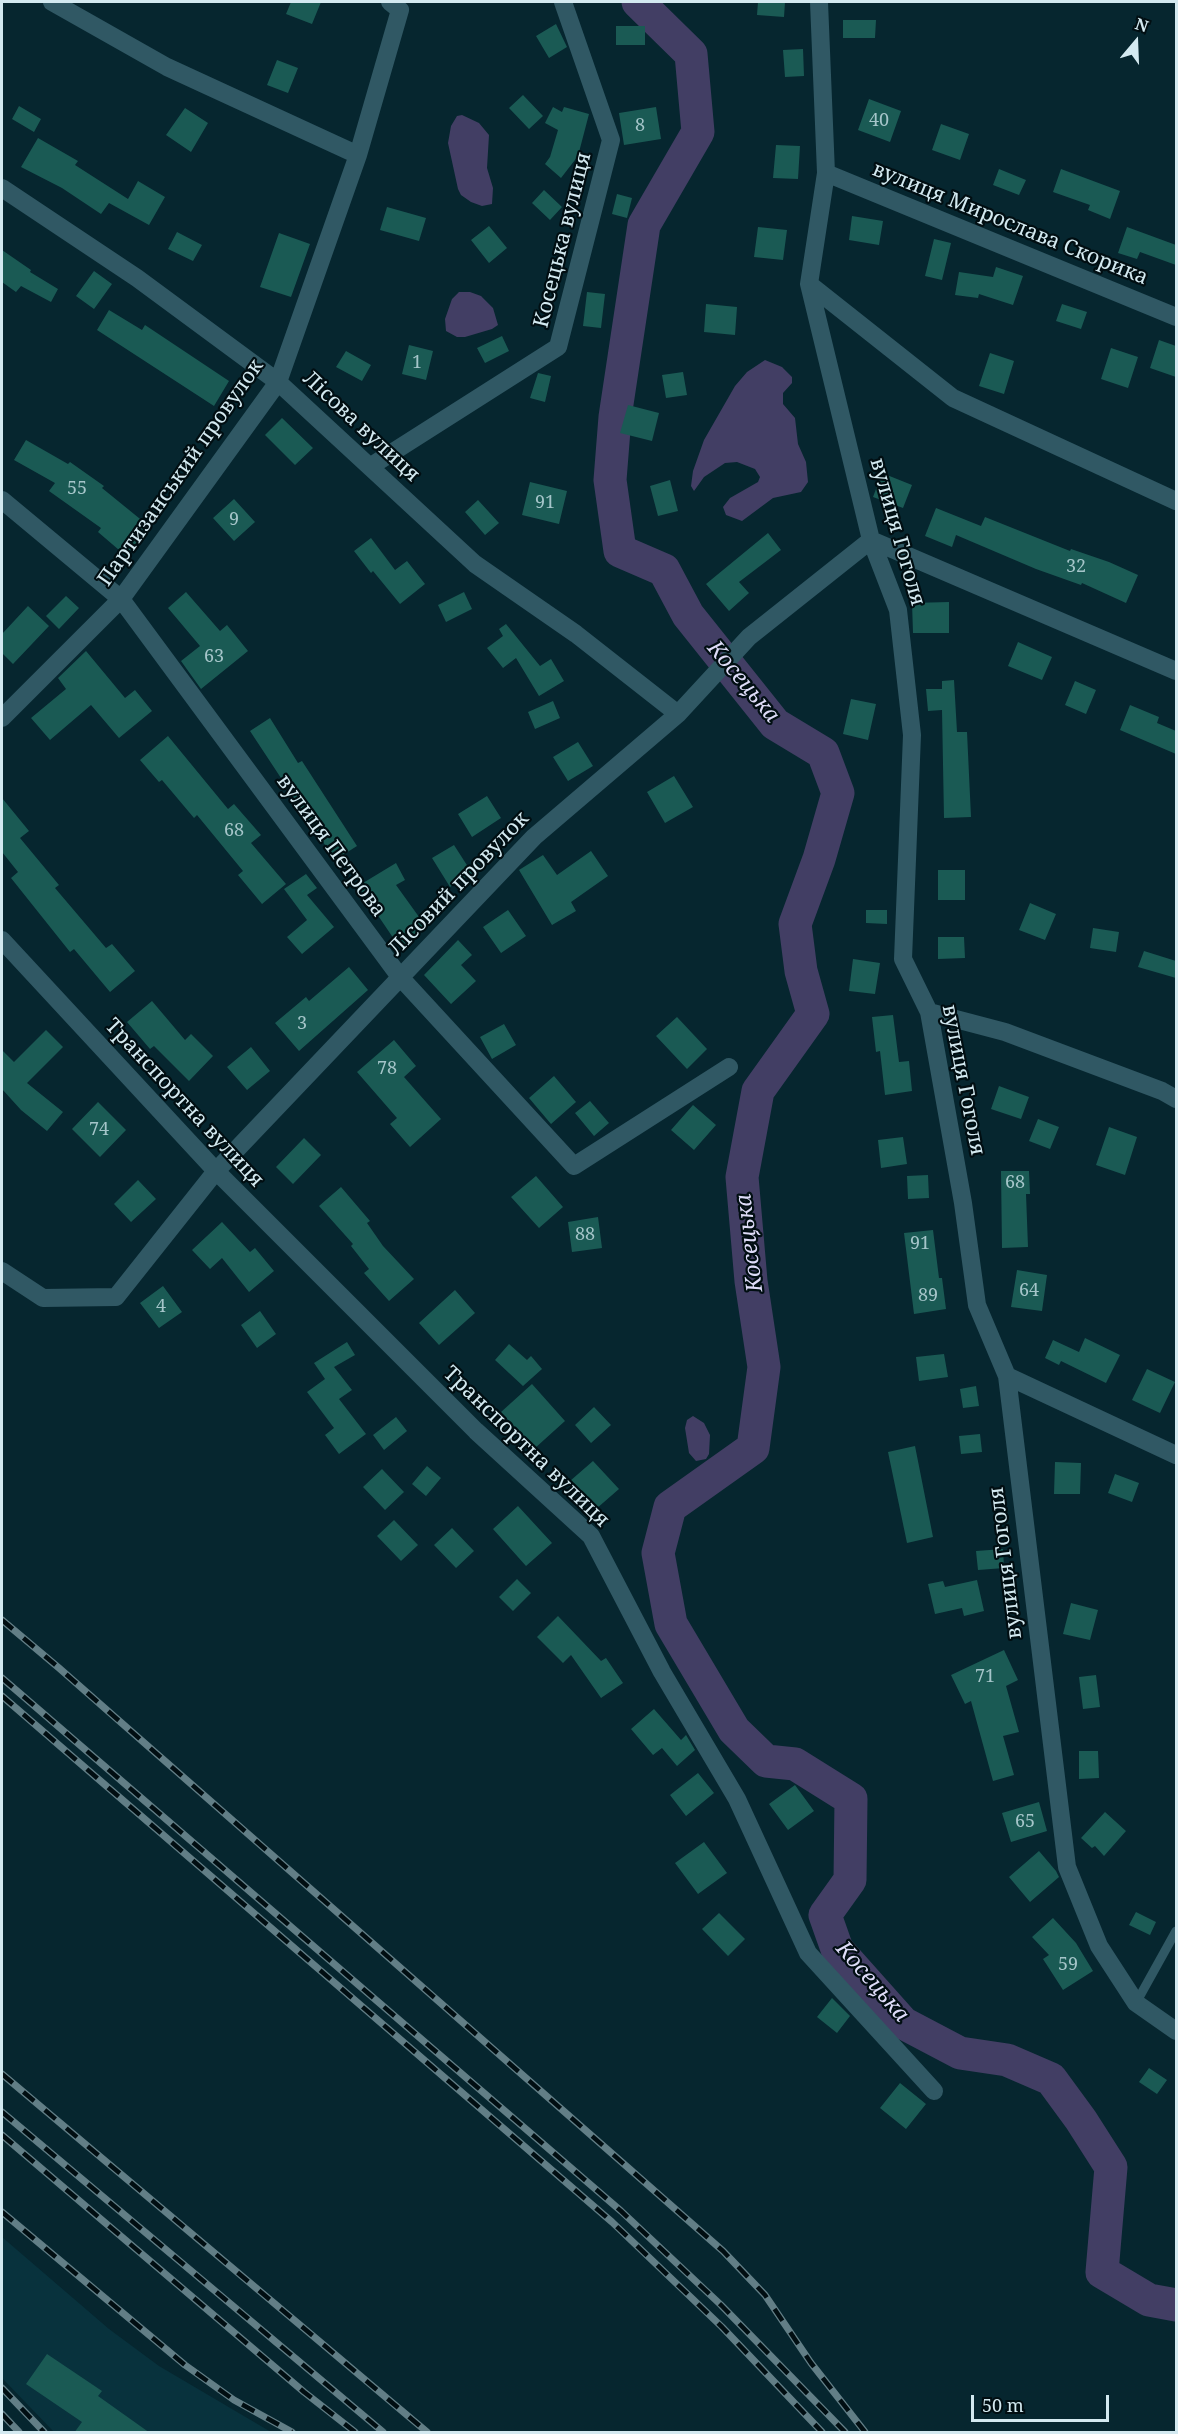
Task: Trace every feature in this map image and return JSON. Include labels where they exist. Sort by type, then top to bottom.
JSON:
[{"type":"street","points":[[52,2],[167,67],[358,155]]},
{"type":"street","name":"Косецька вулиця","points":[[371,466],[558,347],[611,140],[563,2]]},
{"type":"street","name":"вулиця Гоголя","points":[[819,2],[826,173],[809,284],[871,540],[898,610],[912,735],[903,959],[929,1012],[963,1203],[977,1305],[1007,1376],[1067,1867],[1099,1946],[1136,2003],[1176,2031]]},
{"type":"street","name":"Партизанський провулок","points":[[2,718],[121,599],[278,382],[358,155],[395,6]]},
{"type":"street","name":"вулиця Мирослава Скорика","points":[[826,173],[1176,317]]},
{"type":"street","name":"Лісова вулиця","points":[[2,188],[137,278],[278,382],[475,564],[576,634],[678,714]]},
{"type":"street","points":[[809,284],[953,398],[1176,501]]},
{"type":"street","name":"вулиця Петрова","points":[[2,500],[121,599],[400,977],[574,1166],[729,1068]]},
{"type":"street","points":[[871,540],[1176,671]]},
{"type":"street","name":"Лісовий провулок","points":[[2,1271],[43,1298],[116,1297],[216,1172],[534,837],[678,714],[748,637],[871,540]]},
{"type":"street","name":"Транспортна вулиця","points":[[2,940],[216,1172],[476,1431],[591,1536],[662,1672],[737,1799],[808,1953],[934,2091]]},
{"type":"street","points":[[929,1012],[1005,1032],[1176,1099]]},
{"type":"street","points":[[1007,1376],[1176,1455]]},
{"type":"lane","points":[[1136,2003],[1176,1931]]},
{"type":"shaded area","points":[[462,115],[479,123],[489,135],[487,168],[493,188],[492,204],[482,206],[471,202],[461,195],[458,189],[448,143],[451,126],[457,116]]},
{"type":"shaded area","points":[[459,292],[470,292],[481,296],[493,308],[498,325],[465,337],[457,337],[446,331],[445,319],[452,299]]},
{"type":"shaded area","points":[[765,360],[782,367],[792,377],[792,383],[783,393],[783,404],[795,418],[798,444],[806,462],[808,482],[801,492],[773,498],[742,521],[726,515],[723,507],[730,498],[758,482],[760,477],[755,469],[737,462],[725,463],[704,477],[694,491],[691,486],[693,471],[704,440],[735,386],[747,372]]},
{"type":"shaded area","points":[[693,1416],[704,1423],[710,1435],[709,1454],[706,1459],[696,1461],[689,1453],[685,1428],[687,1420]]},
{"type":"shaded area","points":[[2,2237],[109,2329],[159,2366],[271,2432],[54,2432],[2,2378]]},
{"type":"building","points":[[291,2],[321,2],[312,24],[286,14]]},
{"type":"building","points":[[758,2],[785,2],[784,17],[757,15]]},
{"type":"building","points":[[843,20],[876,20],[875,38],[843,38]]},
{"type":"building","points":[[556,24],[567,47],[549,58],[536,36]]},
{"type":"building","points":[[616,26],[645,26],[645,45],[616,45]]},
{"type":"building","points":[[803,49],[804,76],[785,77],[783,50]]},
{"type":"building","points":[[277,60],[298,68],[288,93],[267,85]]},
{"type":"building","points":[[523,95],[543,116],[529,129],[509,108]]},
{"type":"building","points":[[869,99],[901,111],[890,142],[858,130]]},
{"type":"building","points":[[19,106],[41,119],[34,132],[12,119]]},
{"type":"building","points":[[553,107],[562,112],[564,107],[589,114],[578,156],[561,178],[545,164],[550,157],[558,130],[545,123]]},
{"type":"building","points":[[656,107],[661,139],[624,145],[619,113]]},
{"type":"building","points":[[185,108],[208,123],[191,152],[166,135]]},
{"type":"building","points":[[941,124],[969,134],[960,160],[932,150]]},
{"type":"building","points":[[38,138],[78,161],[75,165],[128,199],[138,181],[165,197],[149,225],[109,203],[101,214],[62,188],[21,167]]},
{"type":"building","points":[[776,145],[800,146],[798,179],[773,178]]},
{"type":"building","points":[[999,169],[1026,180],[1019,195],[993,185]]},
{"type":"building","points":[[1061,169],[1120,191],[1110,219],[1088,210],[1090,205],[1053,192]]},
{"type":"building","points":[[544,190],[562,207],[550,220],[532,203]]},
{"type":"building","points":[[617,194],[632,198],[627,218],[612,214]]},
{"type":"building","points":[[387,207],[426,218],[419,241],[380,230]]},
{"type":"building","points":[[852,216],[883,221],[879,245],[849,240]]},
{"type":"building","points":[[489,226],[507,248],[489,263],[471,240]]},
{"type":"building","points":[[758,227],[787,230],[783,260],[754,257]]},
{"type":"building","points":[[1127,227],[1176,245],[1176,265],[1140,252],[1137,259],[1118,253]]},
{"type":"building","points":[[177,232],[202,245],[193,261],[168,249]]},
{"type":"building","points":[[279,233],[310,244],[291,297],[260,287]]},
{"type":"building","points":[[934,239],[951,243],[942,280],[925,276]]},
{"type":"building","points":[[2,250],[31,270],[30,272],[58,289],[51,302],[21,286],[16,292],[2,282]]},
{"type":"building","points":[[996,267],[1023,276],[1013,305],[979,294],[978,298],[955,295],[959,272],[993,277]]},
{"type":"building","points":[[94,271],[112,284],[94,309],[76,296]]},
{"type":"building","points":[[587,292],[605,294],[601,328],[583,326]]},
{"type":"building","points":[[706,304],[737,307],[735,335],[704,332]]},
{"type":"building","points":[[1062,304],[1087,312],[1081,329],[1056,321]]},
{"type":"building","points":[[109,310],[142,330],[145,325],[229,381],[214,406],[97,330]]},
{"type":"building","points":[[502,336],[509,351],[485,363],[477,348]]},
{"type":"building","points":[[1159,340],[1176,346],[1176,377],[1150,368]]},
{"type":"building","points":[[409,345],[433,351],[426,380],[402,374]]},
{"type":"building","points":[[1111,348],[1138,357],[1128,388],[1101,379]]},
{"type":"building","points":[[346,351],[371,365],[362,381],[336,367]]},
{"type":"building","points":[[990,353],[1014,361],[1004,394],[979,386]]},
{"type":"building","points":[[683,372],[687,395],[666,398],[662,375]]},
{"type":"building","points":[[538,373],[551,376],[545,402],[530,398]]},
{"type":"building","points":[[628,405],[659,413],[652,441],[620,433]]},
{"type":"building","points":[[282,418],[313,448],[295,465],[265,435]]},
{"type":"building","points":[[26,440],[68,464],[70,462],[104,486],[102,488],[150,527],[126,556],[98,532],[101,528],[49,491],[55,483],[14,460]]},
{"type":"building","points":[[882,473],[912,485],[903,508],[873,497]]},
{"type":"building","points":[[670,480],[678,511],[658,516],[650,486]]},
{"type":"building","points":[[530,482],[567,491],[559,524],[522,515]]},
{"type":"building","points":[[234,499],[255,522],[234,541],[213,518]]},
{"type":"building","points":[[478,500],[499,523],[485,535],[465,512]]},
{"type":"building","points":[[936,508],[981,526],[985,517],[1070,551],[1071,549],[1109,562],[1138,575],[1126,603],[1082,583],[1081,585],[1036,569],[956,535],[952,547],[925,536]]},
{"type":"building","points":[[768,533],[781,550],[739,582],[749,593],[729,611],[706,584]]},
{"type":"building","points":[[371,538],[395,570],[407,561],[425,584],[400,604],[354,551]]},
{"type":"building","points":[[186,592],[220,631],[227,625],[248,651],[201,689],[181,661],[200,646],[168,608]]},
{"type":"building","points":[[464,592],[472,609],[446,622],[438,605]]},
{"type":"building","points":[[66,596],[79,608],[59,629],[46,616]]},
{"type":"building","points":[[949,602],[949,633],[913,633],[912,603]]},
{"type":"building","points":[[28,606],[49,626],[13,664],[2,653],[2,634]]},
{"type":"building","points":[[506,624],[540,666],[551,659],[564,681],[539,696],[516,658],[503,668],[487,648],[503,636],[499,629]]},
{"type":"building","points":[[1018,642],[1052,657],[1042,680],[1008,666]]},
{"type":"building","points":[[86,651],[125,698],[135,690],[152,711],[119,738],[91,705],[50,740],[31,718],[66,689],[58,678]]},
{"type":"building","points":[[954,680],[957,732],[967,732],[971,817],[944,818],[942,710],[928,711],[926,689],[942,689],[942,681]]},
{"type":"building","points":[[1075,681],[1096,690],[1086,714],[1065,705]]},
{"type":"building","points":[[851,699],[876,704],[868,740],[843,734]]},
{"type":"building","points":[[553,701],[560,718],[535,729],[528,712]]},
{"type":"building","points":[[1130,705],[1159,717],[1157,723],[1176,731],[1176,754],[1120,730]]},
{"type":"building","points":[[270,718],[298,763],[302,761],[357,846],[335,860],[250,731]]},
{"type":"building","points":[[168,736],[228,809],[234,804],[261,835],[251,843],[286,884],[262,904],[238,875],[243,871],[197,815],[194,818],[162,780],[159,782],[140,760]]},
{"type":"building","points":[[578,742],[593,766],[568,781],[553,757]]},
{"type":"building","points":[[674,776],[693,807],[665,823],[647,792]]},
{"type":"building","points":[[487,796],[501,818],[472,837],[458,814]]},
{"type":"building","points":[[2,798],[29,831],[20,838],[59,885],[55,888],[106,948],[112,944],[135,971],[110,992],[74,949],[70,952],[11,878],[18,872],[2,852]]},
{"type":"building","points":[[454,845],[472,873],[450,887],[432,858]]},
{"type":"building","points":[[591,851],[608,876],[571,902],[576,911],[552,925],[519,870],[543,855],[557,875]]},
{"type":"building","points":[[396,863],[405,880],[396,885],[427,928],[400,948],[358,886]]},
{"type":"building","points":[[938,870],[965,870],[965,900],[938,900]]},
{"type":"building","points":[[306,874],[317,888],[307,895],[334,927],[302,954],[287,937],[307,920],[284,889]]},
{"type":"building","points":[[1030,903],[1056,914],[1045,940],[1019,930]]},
{"type":"building","points":[[508,910],[526,936],[501,953],[483,927]]},
{"type":"building","points":[[866,910],[887,910],[887,924],[866,923]]},
{"type":"building","points":[[1093,928],[1119,932],[1116,952],[1090,948]]},
{"type":"building","points":[[938,937],[964,937],[965,958],[938,959]]},
{"type":"building","points":[[458,940],[472,955],[461,965],[476,981],[451,1004],[424,975]]},
{"type":"building","points":[[1144,951],[1176,961],[1176,978],[1138,967]]},
{"type":"building","points":[[853,959],[880,963],[875,994],[849,991]]},
{"type":"building","points":[[349,967],[368,990],[299,1051],[275,1023],[306,997],[309,1001]]},
{"type":"building","points":[[152,1001],[185,1040],[191,1034],[213,1056],[189,1081],[154,1046],[150,1049],[127,1022]]},
{"type":"building","points":[[893,1015],[899,1062],[909,1061],[912,1091],[885,1095],[880,1051],[876,1052],[872,1017]]},
{"type":"building","points":[[677,1017],[707,1049],[687,1069],[656,1036]]},
{"type":"building","points":[[504,1024],[516,1045],[492,1059],[480,1037]]},
{"type":"building","points":[[46,1030],[63,1047],[27,1083],[63,1112],[47,1131],[21,1110],[2,1089],[2,1050],[14,1062]]},
{"type":"building","points":[[394,1040],[416,1066],[404,1077],[441,1119],[410,1147],[390,1124],[397,1118],[357,1072]]},
{"type":"building","points":[[251,1047],[270,1071],[247,1090],[227,1067]]},
{"type":"building","points":[[554,1076],[576,1102],[551,1124],[529,1098]]},
{"type":"building","points":[[999,1086],[1029,1097],[1021,1119],[991,1109]]},
{"type":"building","points":[[590,1101],[609,1123],[594,1136],[575,1113]]},
{"type":"building","points":[[98,1102],[126,1130],[100,1157],[72,1129]]},
{"type":"building","points":[[693,1105],[716,1125],[694,1150],[671,1130]]},
{"type":"building","points":[[1038,1119],[1059,1127],[1050,1149],[1029,1141]]},
{"type":"building","points":[[1109,1127],[1137,1137],[1125,1175],[1096,1165]]},
{"type":"building","points":[[903,1137],[907,1164],[881,1168],[878,1140]]},
{"type":"building","points":[[304,1138],[321,1155],[293,1184],[276,1167]]},
{"type":"building","points":[[1001,1171],[1029,1171],[1030,1194],[1026,1194],[1028,1247],[1002,1248]]},
{"type":"building","points":[[928,1175],[929,1198],[908,1199],[907,1176]]},
{"type":"building","points":[[536,1176],[563,1207],[539,1228],[511,1197]]},
{"type":"building","points":[[138,1180],[156,1199],[131,1222],[114,1204]]},
{"type":"building","points":[[341,1187],[370,1221],[367,1223],[383,1246],[414,1279],[389,1301],[364,1273],[369,1269],[351,1246],[353,1244],[319,1206]]},
{"type":"building","points":[[598,1217],[602,1248],[572,1252],[568,1222]]},
{"type":"building","points":[[222,1222],[250,1252],[255,1248],[274,1271],[249,1292],[222,1258],[210,1269],[192,1250]]},
{"type":"building","points":[[933,1230],[939,1278],[942,1278],[946,1309],[914,1314],[904,1233]]},
{"type":"building","points":[[1017,1270],[1047,1275],[1042,1311],[1011,1307]]},
{"type":"building","points":[[163,1286],[182,1312],[159,1328],[140,1303]]},
{"type":"building","points":[[455,1290],[475,1313],[439,1345],[419,1323]]},
{"type":"building","points":[[260,1311],[276,1334],[257,1348],[241,1325]]},
{"type":"building","points":[[1085,1338],[1120,1355],[1106,1383],[1061,1361],[1059,1365],[1045,1358],[1053,1340],[1079,1352]]},
{"type":"building","points":[[347,1342],[355,1355],[334,1367],[352,1390],[339,1399],[366,1434],[339,1454],[325,1435],[334,1428],[307,1392],[325,1379],[314,1363]]},
{"type":"building","points":[[509,1344],[527,1360],[531,1356],[542,1369],[523,1386],[495,1360]]},
{"type":"building","points":[[944,1354],[948,1377],[919,1381],[916,1357]]},
{"type":"building","points":[[1147,1369],[1175,1382],[1160,1413],[1132,1400]]},
{"type":"building","points":[[532,1384],[565,1421],[534,1449],[501,1412]]},
{"type":"building","points":[[976,1386],[979,1406],[963,1408],[960,1389]]},
{"type":"building","points":[[594,1407],[611,1425],[591,1443],[575,1425]]},
{"type":"building","points":[[396,1417],[407,1431],[384,1450],[373,1435]]},
{"type":"building","points":[[980,1434],[982,1452],[961,1454],[959,1436]]},
{"type":"building","points":[[915,1446],[933,1537],[907,1543],[888,1452]]},
{"type":"building","points":[[593,1461],[619,1489],[596,1509],[570,1481]]},
{"type":"building","points":[[1055,1462],[1081,1463],[1080,1494],[1054,1494]]},
{"type":"building","points":[[427,1466],[441,1478],[426,1496],[412,1484]]},
{"type":"building","points":[[382,1469],[404,1492],[385,1510],[363,1487]]},
{"type":"building","points":[[1115,1474],[1139,1483],[1132,1502],[1108,1493]]},
{"type":"building","points":[[518,1506],[552,1543],[526,1566],[493,1529]]},
{"type":"building","points":[[394,1520],[418,1545],[401,1561],[377,1536]]},
{"type":"building","points":[[452,1528],[474,1551],[456,1568],[434,1545]]},
{"type":"building","points":[[1003,1549],[1004,1568],[978,1570],[976,1551]]},
{"type":"building","points":[[517,1579],[531,1593],[513,1611],[499,1597]]},
{"type":"building","points":[[977,1580],[984,1611],[964,1616],[962,1608],[935,1614],[928,1584],[943,1581],[945,1587]]},
{"type":"building","points":[[1071,1603],[1098,1610],[1090,1640],[1063,1634]]},
{"type":"building","points":[[558,1616],[601,1661],[606,1658],[623,1683],[601,1698],[571,1655],[563,1663],[537,1637]]},
{"type":"building","points":[[1004,1650],[1018,1680],[1006,1686],[1019,1732],[1003,1736],[1014,1775],[993,1781],[971,1701],[965,1704],[951,1675]]},
{"type":"building","points":[[1096,1675],[1100,1707],[1083,1709],[1079,1677]]},
{"type":"building","points":[[654,1709],[681,1740],[686,1735],[695,1750],[677,1766],[662,1748],[653,1755],[631,1729]]},
{"type":"building","points":[[1079,1751],[1098,1751],[1099,1778],[1079,1779]]},
{"type":"building","points":[[698,1773],[714,1793],[686,1816],[670,1795]]},
{"type":"building","points":[[795,1785],[814,1811],[788,1830],[769,1804]]},
{"type":"building","points":[[1039,1802],[1047,1831],[1011,1842],[1002,1813]]},
{"type":"building","points":[[1105,1812],[1126,1831],[1104,1856],[1095,1846],[1092,1848],[1081,1838]]},
{"type":"building","points":[[704,1842],[727,1873],[698,1894],[675,1863]]},
{"type":"building","points":[[1039,1851],[1059,1877],[1030,1902],[1009,1877]]},
{"type":"building","points":[[1136,1912],[1156,1922],[1150,1935],[1129,1925]]},
{"type":"building","points":[[719,1913],[745,1939],[728,1956],[702,1929]]},
{"type":"building","points":[[1053,1918],[1076,1943],[1093,1971],[1063,1990],[1043,1959],[1049,1955],[1032,1937]]},
{"type":"building","points":[[832,1998],[850,2016],[837,2033],[817,2017]]},
{"type":"building","points":[[1149,2068],[1167,2080],[1157,2094],[1139,2082]]},
{"type":"building","points":[[900,2083],[926,2104],[906,2129],[880,2108]]},
{"type":"building","points":[[47,2354],[102,2391],[98,2396],[150,2433],[74,2433],[82,2422],[26,2384]]},
{"type":"waterway","name":"Косецька","points":[[638,2],[691,54],[698,132],[644,225],[615,417],[610,480],[620,551],[664,570],[688,615],[775,724],[823,753],[838,793],[819,859],[795,924],[801,971],[813,1014],[758,1091],[742,1177],[751,1281],[764,1367],[753,1448],[670,1507],[658,1553],[671,1624],[734,1730],[766,1761],[795,1764],[851,1799],[850,1880],[825,1915],[837,1949],[903,2023],[960,2053],[1007,2060],[1051,2079],[1111,2167],[1102,2272],[1149,2300],[1176,2305]]},
{"type":"railway","points":[[2,1620],[723,2251],[765,2295],[811,2363],[865,2432]]},
{"type":"railway","points":[[2,1678],[621,2211],[721,2305],[845,2432]]},
{"type":"railway","points":[[2,1696],[612,2222],[722,2327],[822,2432]]},
{"type":"railway","points":[[2,2074],[427,2432]]},
{"type":"railway","points":[[2,2112],[383,2432]]},
{"type":"railway","points":[[2,2135],[304,2392],[355,2432]]},
{"type":"railway","points":[[2,2212],[185,2365],[234,2400],[292,2432]]},
{"type":"railway","points":[[2,2388],[44,2432]]},
{"type":"railway","points":[[2,2414],[19,2432]]}]
